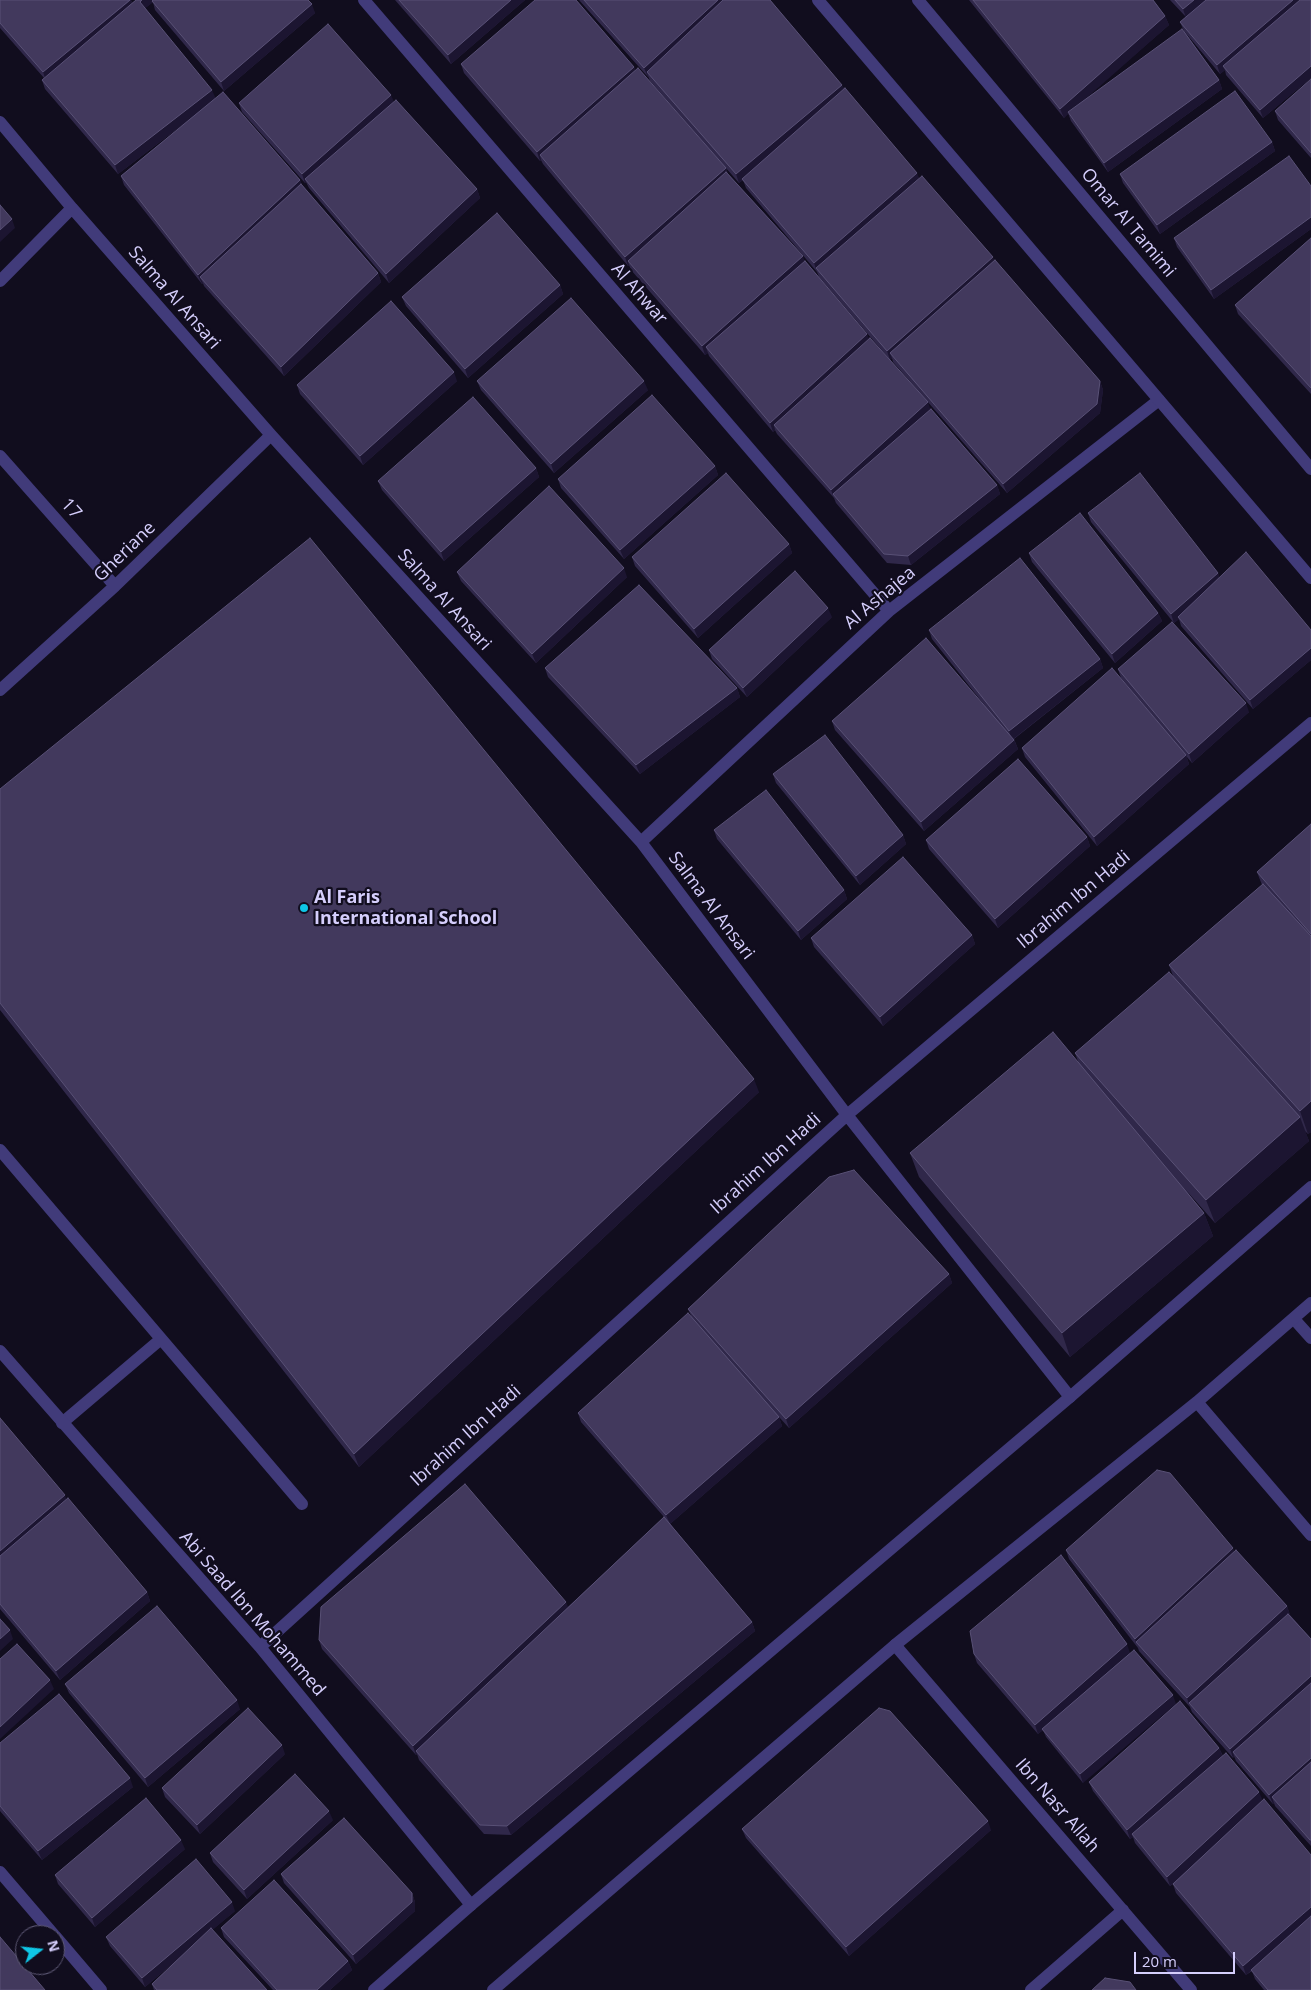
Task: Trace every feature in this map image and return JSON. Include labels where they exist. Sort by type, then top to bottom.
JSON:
[{"type":"street","name":"Al Ahwar","points":[[364,0],[889,611]]},
{"type":"street","points":[[818,0],[1311,578]]},
{"type":"street","name":"Omar Al Tamimi","points":[[918,0],[1311,469]]},
{"type":"street","name":"Salma Al Ansari","points":[[0,122],[72,208],[271,435],[641,842],[847,1115],[1070,1397]]},
{"type":"street","points":[[0,281],[72,208]]},
{"type":"street","name":"Al Ashajea","points":[[641,842],[889,611],[1159,400]]},
{"type":"street","name":"Gheriane","points":[[0,690],[115,586],[271,435]]},
{"type":"street","name":"17","points":[[0,456],[115,586]]},
{"type":"street","name":"Ibrahim Ibn Hadi","points":[[260,1647],[847,1115],[1311,723]]},
{"type":"street","points":[[0,1150],[302,1504]]},
{"type":"street","points":[[374,1990],[471,1905],[1070,1397],[1311,1187]]},
{"type":"street","points":[[493,1990],[895,1645],[1197,1402],[1311,1303]]},
{"type":"street","points":[[1294,1318],[1311,1338]]},
{"type":"street","points":[[62,1423],[161,1339]]},
{"type":"street","name":"Abi Saad Ibn Mohammed","points":[[0,1351],[260,1647],[471,1905]]},
{"type":"street","points":[[1197,1402],[1311,1535]]},
{"type":"street","name":"Ibn Nasr Allah","points":[[895,1645],[1191,1990]]},
{"type":"street","points":[[0,1873],[45,1925]]},
{"type":"street","points":[[1031,1990],[1123,1910]]},
{"type":"street","points":[[65,1949],[101,1990]]},
{"type":"building","points":[[0,0],[130,0],[43,72],[0,23]]},
{"type":"building","points":[[136,0],[142,0],[140,2],[212,90],[115,165],[42,80]]},
{"type":"building","points":[[153,0],[308,0],[312,4],[221,82]]},
{"type":"building","points":[[399,0],[511,0],[448,55]]},
{"type":"building","points":[[535,0],[576,0],[634,67],[537,152],[461,64]]},
{"type":"building","points":[[584,0],[718,0],[644,68]]},
{"type":"building","points":[[723,0],[770,0],[842,85],[736,174],[647,72]]},
{"type":"building","points":[[973,0],[1153,0],[1165,16],[1060,109]]},
{"type":"building","points":[[1175,0],[1194,0],[1183,9]]},
{"type":"building","points":[[1206,0],[1293,0],[1217,65],[1180,22]]},
{"type":"building","points":[[1300,0],[1311,0],[1311,66],[1260,110],[1223,66]]},
{"type":"building","points":[[328,24],[391,95],[302,174],[239,103]]},
{"type":"building","points":[[1182,29],[1219,80],[1104,163],[1068,112]]},
{"type":"building","points":[[638,68],[726,168],[625,257],[540,155]]},
{"type":"building","points":[[1311,79],[1311,153],[1275,111]]},
{"type":"building","points":[[845,88],[917,173],[814,263],[742,179]]},
{"type":"building","points":[[1235,91],[1272,142],[1157,225],[1120,174]]},
{"type":"building","points":[[223,92],[300,180],[198,275],[121,176]]},
{"type":"building","points":[[396,100],[477,189],[386,274],[305,179]]},
{"type":"building","points":[[1289,156],[1311,186],[1311,217],[1211,290],[1174,238]]},
{"type":"building","points":[[726,172],[803,256],[702,346],[628,261]]},
{"type":"building","points":[[922,176],[993,257],[887,351],[816,268]]},
{"type":"building","points":[[301,184],[378,273],[281,367],[200,277]]},
{"type":"building","points":[[0,205],[12,219],[0,230]]},
{"type":"building","points":[[497,213],[560,285],[465,369],[402,297]]},
{"type":"building","points":[[1311,238],[1311,388],[1235,305]]},
{"type":"building","points":[[995,260],[1100,381],[1097,404],[1003,484],[890,353]]},
{"type":"building","points":[[805,261],[867,334],[770,423],[706,347]]},
{"type":"building","points":[[571,298],[644,381],[551,464],[477,381]]},
{"type":"building","points":[[391,301],[454,372],[360,456],[297,385]]},
{"type":"building","points":[[870,338],[928,402],[831,490],[774,425]]},
{"type":"building","points":[[652,395],[715,466],[620,550],[558,479]]},
{"type":"building","points":[[473,397],[536,468],[441,552],[378,481]]},
{"type":"building","points":[[931,409],[997,485],[908,556],[884,554],[833,494]]},
{"type":"building","points":[[726,473],[789,544],[694,629],[632,557]]},
{"type":"building","points":[[1140,473],[1218,573],[1171,614],[1088,513]]},
{"type":"building","points":[[549,486],[624,568],[532,654],[457,572]]},
{"type":"building","points":[[1080,513],[1158,613],[1112,654],[1029,553]]},
{"type":"building","name":"Al Faris International School","points":[[310,538],[754,1079],[354,1454],[0,1003],[0,789]]},
{"type":"building","points":[[1246,552],[1311,630],[1311,648],[1250,700],[1178,617]]},
{"type":"building","points":[[1020,558],[1100,659],[1009,731],[929,630]]},
{"type":"building","points":[[795,571],[828,608],[743,688],[709,650]]},
{"type":"building","points":[[639,585],[737,688],[636,765],[545,668]]},
{"type":"building","points":[[1172,622],[1246,703],[1189,754],[1118,669]]},
{"type":"building","points":[[926,638],[1014,740],[921,822],[832,721]]},
{"type":"building","points":[[1112,668],[1186,755],[1094,837],[1022,748]]},
{"type":"building","points":[[825,735],[903,835],[856,876],[773,774]]},
{"type":"building","points":[[1018,759],[1087,837],[995,919],[926,840]]},
{"type":"building","points":[[766,790],[844,890],[798,931],[714,830]]},
{"type":"building","points":[[1311,824],[1311,934],[1257,872]]},
{"type":"building","points":[[903,857],[972,935],[880,1017],[811,938]]},
{"type":"building","points":[[1263,884],[1311,936],[1311,1101],[1300,1111],[1169,965]]},
{"type":"building","points":[[1169,972],[1300,1117],[1206,1200],[1075,1053]]},
{"type":"building","points":[[1053,1032],[1204,1213],[1062,1333],[910,1153]]},
{"type":"building","points":[[854,1170],[949,1274],[786,1419],[688,1309],[829,1177]]},
{"type":"building","points":[[688,1313],[779,1417],[666,1515],[578,1413]]},
{"type":"building","points":[[0,1418],[65,1495],[0,1551]]},
{"type":"building","points":[[1157,1470],[1170,1473],[1233,1548],[1135,1639],[1066,1550]]},
{"type":"building","points":[[465,1484],[566,1602],[413,1746],[319,1640],[321,1607]]},
{"type":"building","points":[[68,1498],[147,1592],[56,1671],[0,1604],[0,1556]]},
{"type":"building","points":[[664,1517],[752,1622],[507,1826],[480,1825],[416,1751]]},
{"type":"building","points":[[1236,1550],[1287,1606],[1187,1698],[1136,1642]]},
{"type":"building","points":[[1061,1555],[1127,1644],[1035,1725],[974,1654],[970,1631]]},
{"type":"building","points":[[157,1606],[237,1700],[145,1778],[65,1684]]},
{"type":"building","points":[[1288,1614],[1311,1639],[1311,1676],[1230,1749],[1189,1703]]},
{"type":"building","points":[[0,1619],[10,1630],[0,1639]]},
{"type":"building","points":[[17,1644],[50,1680],[0,1727],[0,1659]]},
{"type":"building","points":[[1134,1650],[1173,1695],[1080,1774],[1042,1729]]},
{"type":"building","points":[[1311,1683],[1311,1758],[1269,1795],[1233,1752]]},
{"type":"building","points":[[59,1694],[130,1778],[38,1851],[0,1806],[0,1743]]},
{"type":"building","points":[[1180,1701],[1219,1748],[1127,1830],[1089,1782]]},
{"type":"building","points":[[248,1708],[282,1745],[197,1825],[162,1788]]},
{"type":"building","points":[[879,1708],[890,1711],[988,1821],[846,1947],[742,1829]]},
{"type":"building","points":[[1226,1753],[1259,1792],[1167,1877],[1132,1834]]},
{"type":"building","points":[[1311,1762],[1311,1840],[1310,1840],[1272,1797]]},
{"type":"building","points":[[295,1774],[329,1811],[244,1890],[210,1853]]},
{"type":"building","points":[[146,1798],[181,1840],[92,1918],[55,1875]]},
{"type":"building","points":[[1264,1799],[1311,1855],[1311,1907],[1243,1966],[1173,1884]]},
{"type":"building","points":[[344,1818],[412,1893],[412,1902],[353,1955],[281,1874]]},
{"type":"building","points":[[196,1859],[232,1902],[142,1978],[106,1937]]},
{"type":"building","points":[[274,1880],[348,1961],[317,1990],[277,1990],[221,1928]]},
{"type":"building","points":[[1311,1916],[1311,1990],[1268,1990],[1251,1970]]},
{"type":"building","points":[[211,1928],[267,1990],[157,1990],[152,1984]]},
{"type":"building","points":[[0,1937],[15,1955],[15,1975],[32,1975],[45,1990],[0,1990]]},
{"type":"building","points":[[1105,1978],[1130,1982],[1136,1990],[1092,1990]]},
{"type":"place","name":"Al Faris International School","points":[[304,908]]}]
